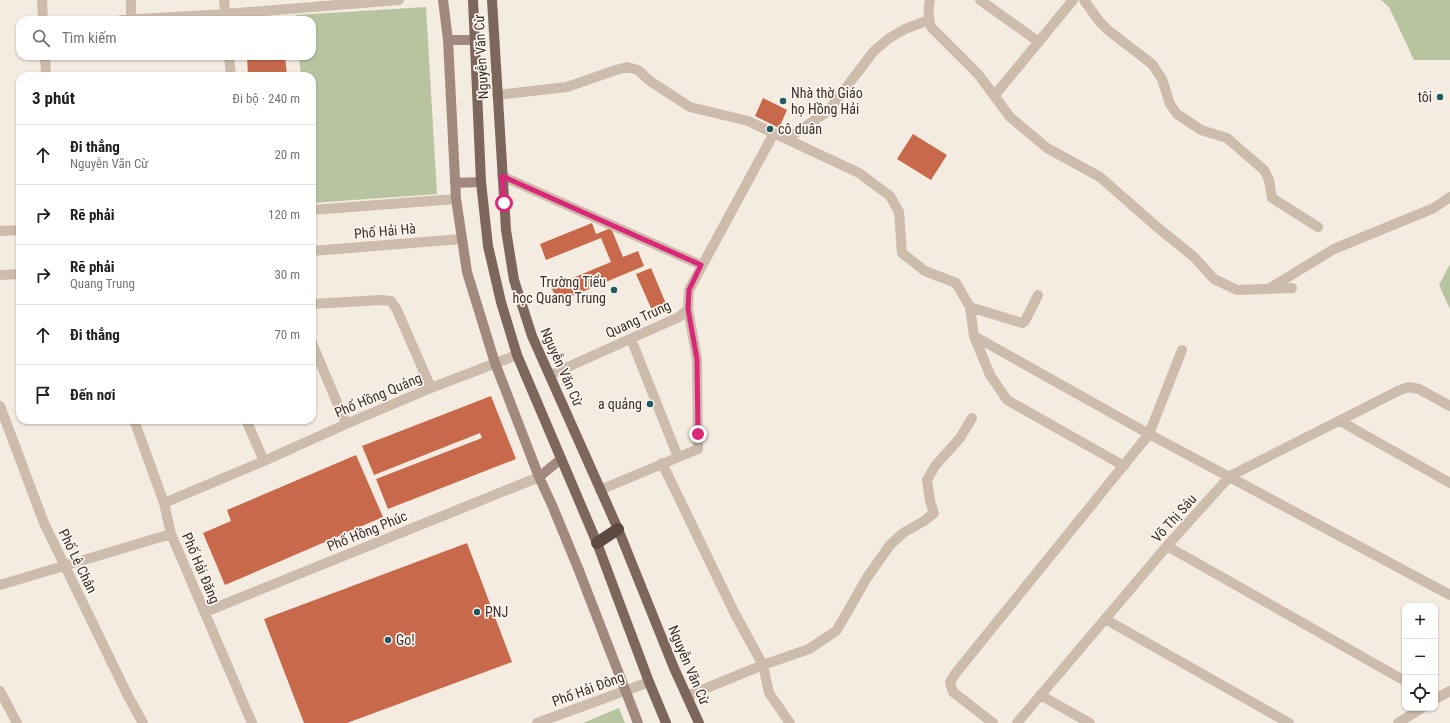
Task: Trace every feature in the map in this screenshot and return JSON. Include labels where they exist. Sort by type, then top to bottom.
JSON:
[{"type":"highway","points":[[597,543],[618,529]]},
{"type":"main road","name":"Nguyễn Văn Cừ","points":[[473,0],[482,182],[488,246],[501,302],[517,355],[597,543],[666,723]]},
{"type":"main road","name":"Nguyễn Văn Cừ","points":[[492,0],[506,230],[514,280],[532,336],[618,529],[699,723]]},
{"type":"street","points":[[42,0],[43,16]]},
{"type":"street","points":[[131,0],[131,16]]},
{"type":"street","points":[[224,0],[226,16]]},
{"type":"street","points":[[231,16],[295,4],[399,0]]},
{"type":"street","points":[[443,0],[448,40],[456,200],[467,272],[495,363],[638,723]]},
{"type":"street","points":[[930,0],[929,20],[931,27],[978,74],[1010,117],[1047,148],[1100,177],[1194,257],[1214,279],[1237,290],[1292,288]]},
{"type":"street","points":[[980,0],[1039,42]]},
{"type":"street","points":[[994,96],[1073,0]]},
{"type":"street","points":[[1084,0],[1099,21],[1109,31],[1152,64],[1162,79],[1170,104],[1177,114],[1201,130],[1227,138],[1264,170],[1269,180],[1272,198],[1318,227]]},
{"type":"street","points":[[787,139],[828,111],[874,51],[888,39],[905,29],[929,20]]},
{"type":"street","points":[[448,40],[475,40]]},
{"type":"street","points":[[45,60],[46,72]]},
{"type":"street","points":[[229,60],[231,72]]},
{"type":"street","points":[[497,95],[567,87],[627,67],[638,70],[650,81],[690,107],[748,121],[859,173],[890,196],[899,212],[902,253],[925,271],[956,283],[970,307],[974,336],[990,375],[1007,400],[1124,466]]},
{"type":"street","name":"Quang Trung","points":[[550,375],[679,317],[688,309],[689,290],[701,265],[774,133]]},
{"type":"street","points":[[502,176],[701,265]]},
{"type":"street","points":[[455,183],[482,182]]},
{"type":"street","points":[[1270,288],[1334,249],[1434,208],[1450,197]]},
{"type":"street","name":"Phố Hải Hà","points":[[316,210],[456,200]]},
{"type":"street","points":[[0,231],[16,230]]},
{"type":"street","name":"Phố Hải Hà","points":[[316,251],[461,239]]},
{"type":"street","points":[[0,275],[16,274]]},
{"type":"street","points":[[970,307],[1022,323],[1025,321],[1038,295]]},
{"type":"street","points":[[316,304],[381,300],[391,302],[397,310],[431,388]]},
{"type":"street","points":[[600,490],[698,449],[697,359],[688,309]]},
{"type":"street","points":[[974,336],[1149,434],[1450,595]]},
{"type":"street","points":[[631,339],[678,457]]},
{"type":"street","points":[[993,723],[952,692],[950,682],[1017,596],[1149,434],[1182,350]]},
{"type":"street","points":[[316,353],[346,424]]},
{"type":"street","name":"Phố Hồng Quảng","points":[[164,503],[431,388],[517,355]]},
{"type":"street","name":"Võ Thị Sáu","points":[[1017,723],[1167,546],[1230,476],[1400,390],[1409,387],[1420,389],[1450,406]]},
{"type":"street","name":"Phố Lê Chân","points":[[0,406],[44,523],[128,696],[143,723]]},
{"type":"street","points":[[687,696],[763,665],[809,649],[836,632],[866,579],[890,545],[903,533],[924,521],[934,513],[930,501],[927,480],[935,466],[960,438],[972,418]]},
{"type":"street","points":[[1340,421],[1450,483]]},
{"type":"street","name":"Phố Hải Đăng","points":[[135,424],[164,503],[171,534],[252,723]]},
{"type":"street","points":[[248,424],[264,461]]},
{"type":"street","points":[[539,477],[561,459]]},
{"type":"street","points":[[662,464],[735,614],[763,665],[769,693],[790,723]]},
{"type":"street","name":"Phố Hồng Phúc","points":[[205,612],[539,477]]},
{"type":"street","points":[[0,585],[171,534]]},
{"type":"street","points":[[1167,546],[1402,679]]},
{"type":"street","points":[[1105,619],[1289,723]]},
{"type":"street","name":"Phố Hải Đông","points":[[537,723],[649,682]]},
{"type":"street","points":[[0,691],[17,723]]},
{"type":"street","points":[[1438,697],[1450,691]]},
{"type":"street","points":[[1040,695],[1090,723]]},
{"type":"street","points":[[1398,723],[1417,711]]},
{"type":"green space","points":[[1381,0],[1450,0],[1450,60],[1414,60],[1389,7]]},
{"type":"green space","points":[[426,7],[437,194],[316,203],[316,72],[301,72],[299,60],[316,60],[316,16],[296,15]]},
{"type":"green space","points":[[1450,264],[1450,309],[1439,285]]},
{"type":"green space","points":[[619,708],[625,723],[583,723]]},
{"type":"building","points":[[247,60],[285,60],[287,72],[248,72]]},
{"type":"building","points":[[763,98],[787,110],[779,128],[755,116]]},
{"type":"building","points":[[913,134],[947,155],[931,180],[897,159]]},
{"type":"building","points":[[592,223],[596,234],[611,228],[623,257],[638,251],[644,266],[558,302],[551,287],[611,262],[601,238],[546,260],[540,244]]},
{"type":"building","points":[[651,268],[669,311],[655,317],[636,274]]},
{"type":"building","points":[[491,396],[516,459],[388,509],[376,479],[482,438],[480,433],[374,475],[362,446]]},
{"type":"building","points":[[356,455],[383,517],[225,585],[203,533],[231,521],[227,510]]},
{"type":"building","name":"Go!","points":[[467,543],[512,662],[347,723],[304,723],[264,619]]},
{"type":"place","name":"tôi","points":[[1440,97]]},
{"type":"place","name":"Nhà thờ Giáo họ Hồng Hải","points":[[783,101]]},
{"type":"place","name":"cô duân","points":[[770,129]]},
{"type":"place","name":"Trường Tiểu học Quang Trung","points":[[614,290]]},
{"type":"place","name":"a quảng","points":[[650,404]]},
{"type":"place","name":"PNJ","points":[[477,612]]},
{"type":"place","name":"Go!","points":[[388,640]]},
{"type":"route","points":[[504,203],[502,176],[701,265],[689,290],[688,309],[697,359],[698,434]]}]
